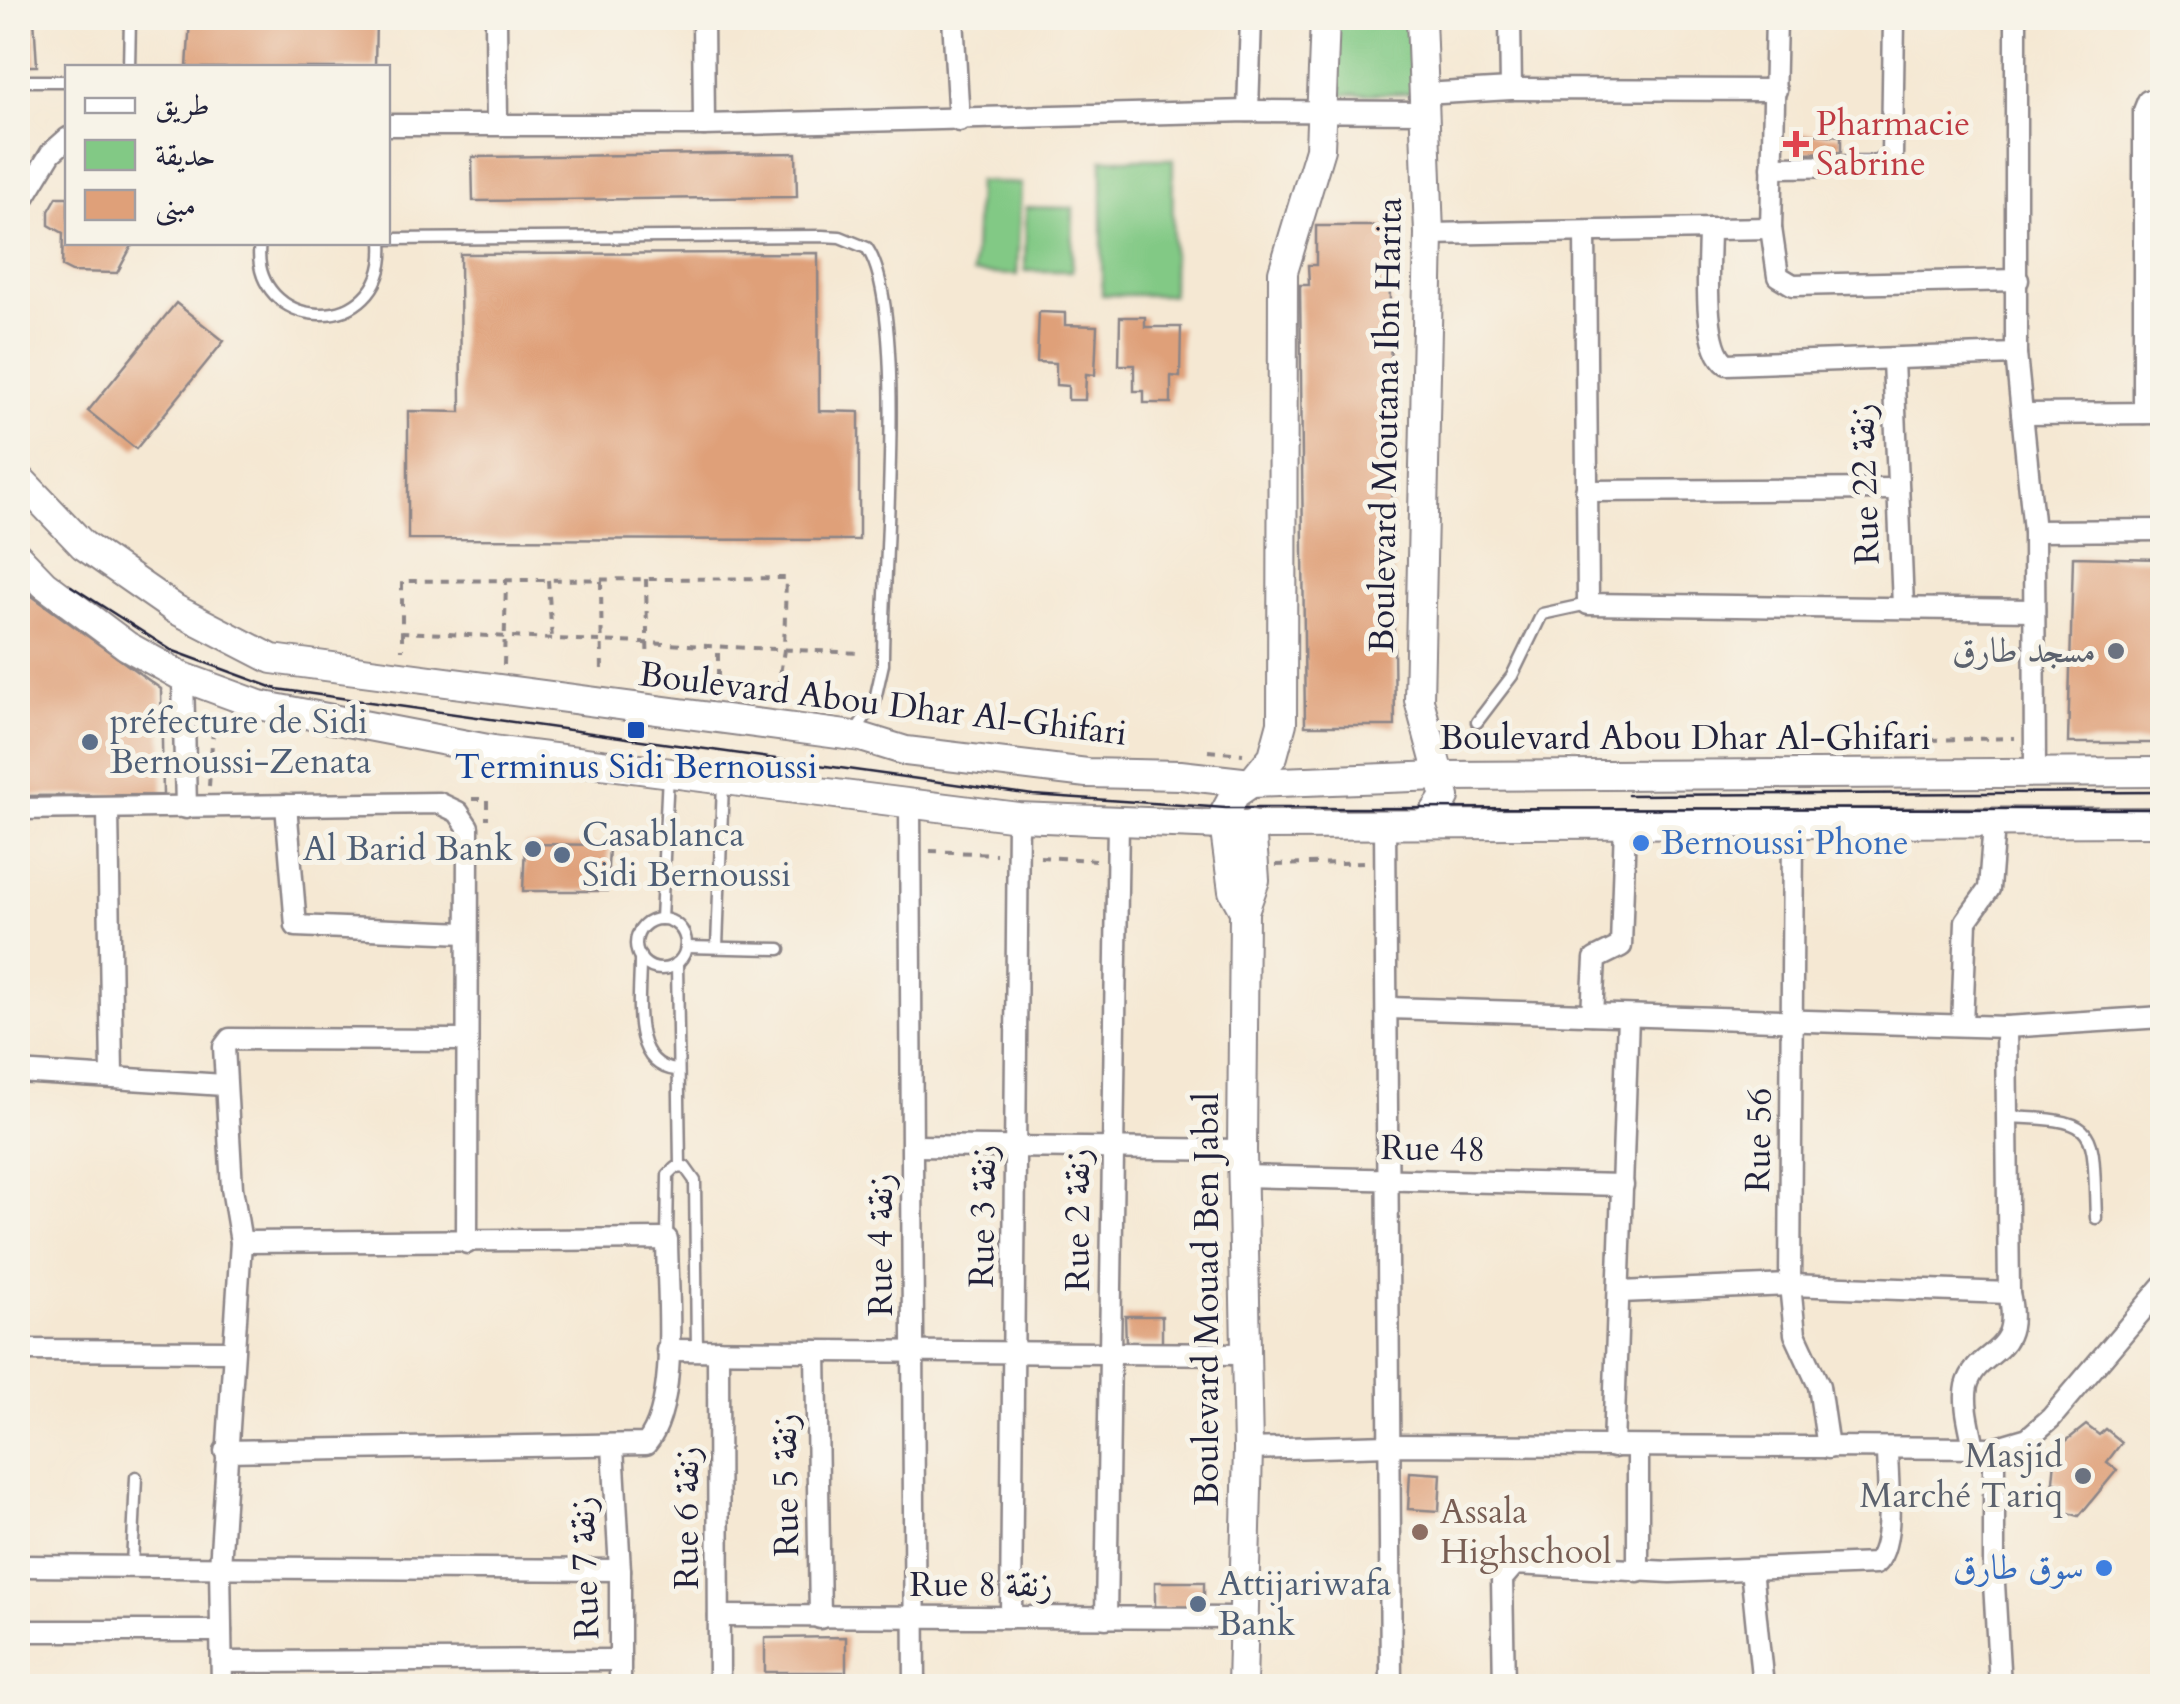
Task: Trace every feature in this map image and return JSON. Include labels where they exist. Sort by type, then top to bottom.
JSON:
[{"type":"street","points":[[496,18],[497,122]]},
{"type":"street","points":[[704,18],[704,126]]},
{"type":"street","points":[[953,18],[959,121]]},
{"type":"street","points":[[1248,112],[1251,18]]},
{"type":"street","points":[[1237,825],[1230,801],[1273,756],[1282,723],[1283,272],[1288,246],[1317,168],[1325,18]]},
{"type":"street","name":"Boulevard Moutana Ibn Harita","points":[[1421,18],[1430,234],[1419,700],[1445,797],[1427,824]]},
{"type":"street","points":[[1510,18],[1511,89]]},
{"type":"street","points":[[1776,18],[1771,228],[1778,276],[1793,285],[2018,280]]},
{"type":"street","points":[[1772,167],[1877,166],[1892,155],[1894,18]]},
{"type":"street","points":[[2016,18],[2016,354],[2034,532],[2035,772]]},
{"type":"street","points":[[390,126],[497,122],[704,126],[1248,112],[1320,114],[1511,89],[1776,90]]},
{"type":"street","points":[[2022,414],[2153,413],[2144,112],[2148,100],[2162,99]]},
{"type":"street","points":[[18,207],[51,153],[65,141]]},
{"type":"street","points":[[1430,234],[1771,228]]},
{"type":"street","points":[[1709,229],[1710,334],[1714,352],[1726,364],[2016,354]]},
{"type":"street","points":[[1585,232],[1588,604],[2034,610]]},
{"type":"street","name":"Rue 22 زنقة","points":[[1893,360],[1903,606]]},
{"type":"street","name":"Boulevard Abou Dhar Al-Ghifari","points":[[18,477],[84,546],[176,609],[272,659],[852,736],[906,750],[1087,773],[1180,775],[1251,783],[1440,776],[2162,772]]},
{"type":"street","points":[[1586,491],[1898,489]]},
{"type":"street","points":[[2034,532],[2162,530]]},
{"type":"street","points":[[18,556],[44,584],[127,646],[183,678],[259,705],[494,750],[723,780],[1018,816],[1118,822],[1793,826],[2162,822]]},
{"type":"street","points":[[183,678],[186,808]]},
{"type":"street","points":[[18,810],[439,802],[458,812],[468,827],[468,1243]]},
{"type":"street","name":"Rue 4 زنقة","points":[[910,803],[915,1686]]},
{"type":"street","points":[[286,805],[296,926],[466,933]]},
{"type":"street","points":[[108,810],[112,1076]]},
{"type":"street","name":"Rue 3 زنقة","points":[[1011,1616],[1018,816]]},
{"type":"street","name":"Rue 2 زنقة","points":[[1106,1618],[1118,822]]},
{"type":"street","points":[[1384,822],[1389,1008],[1386,1181],[1390,1686]]},
{"type":"street","points":[[1592,1014],[1594,960],[1621,946],[1625,824]]},
{"type":"street","points":[[1962,1025],[1966,921],[1989,889],[1994,824]]},
{"type":"street","name":"Boulevard Mouad Ben Jabal","points":[[1237,825],[1255,880],[1244,911],[1242,1163],[1248,1449],[1242,1686]]},
{"type":"street","name":"Rue 56","points":[[1793,826],[1790,1285],[1795,1334],[1820,1386],[1828,1448]]},
{"type":"street","points":[[1389,1008],[2006,1026],[2162,1017]]},
{"type":"street","points":[[1613,1447],[1628,1016]]},
{"type":"street","points":[[2000,1686],[1984,1448],[1967,1388],[1973,1374],[2000,1350],[2011,1330],[2006,1026]]},
{"type":"street","points":[[222,1686],[220,1566],[241,1242],[224,1085],[224,1047],[230,1039],[466,1040]]},
{"type":"street","points":[[18,1072],[224,1085]]},
{"type":"street","name":"Rue 48","points":[[914,1146],[1111,1150],[1386,1181],[1623,1184]]},
{"type":"street","points":[[225,1451],[646,1444],[658,1426],[667,1350],[667,1239],[241,1242]]},
{"type":"street","points":[[1620,1292],[1790,1285],[2009,1293]]},
{"type":"street","points":[[1248,1449],[1388,1445],[1984,1448],[2028,1438],[2052,1418],[2162,1288]]},
{"type":"street","points":[[18,1350],[233,1351]]},
{"type":"street","points":[[667,1350],[1246,1354]]},
{"type":"street","name":"Rue 6 زنقة","points":[[708,1350],[720,1686]]},
{"type":"street","name":"Rue 5 زنقة","points":[[816,1351],[820,1618]]},
{"type":"street","name":"Rue 7 زنقة","points":[[613,1447],[620,1570],[620,1686]]},
{"type":"street","points":[[1638,1447],[1638,1572]]},
{"type":"street","points":[[1504,1686],[1502,1579],[1515,1564],[1638,1572],[1875,1564],[1884,1556],[1888,1540],[1887,1449]]},
{"type":"street","points":[[18,1566],[620,1570]]},
{"type":"street","points":[[1752,1568],[1763,1686]]},
{"type":"street","name":"Rue 8 زنقة","points":[[719,1616],[1244,1618]]},
{"type":"street","points":[[18,1631],[221,1630]]},
{"type":"street","points":[[222,1662],[620,1660]]},
{"type":"lane","points":[[129,65],[130,18]]},
{"type":"lane","points":[[18,81],[65,80]]},
{"type":"lane","points":[[390,241],[822,236],[840,237],[867,248],[881,276],[890,337],[883,664],[874,704],[852,736]]},
{"type":"lane","points":[[260,245],[261,270],[270,289],[285,304],[304,314],[326,316],[346,310],[364,298],[377,281],[384,245]]},
{"type":"lane","points":[[1478,722],[1512,676],[1542,614],[1588,604]]},
{"type":"lane","points":[[660,918],[668,773]]},
{"type":"lane","points":[[717,947],[723,780]]},
{"type":"lane","points":[[660,918],[682,931],[686,948],[678,962],[676,1070],[680,1166]]},
{"type":"lane","points":[[660,918],[639,931],[644,1048],[652,1062],[676,1070]]},
{"type":"lane","points":[[686,948],[780,949]]},
{"type":"lane","points":[[640,956],[661,968],[678,962]]},
{"type":"lane","points":[[2005,1117],[2064,1119],[2079,1124],[2093,1147],[2096,1218]]},
{"type":"lane","points":[[667,1239],[666,1180],[671,1170],[680,1166],[690,1170],[695,1181],[708,1350]]},
{"type":"lane","points":[[132,1566],[136,1477]]},
{"type":"path","points":[[402,654],[402,581],[786,578],[784,650],[774,716]]},
{"type":"path","points":[[646,579],[648,694]]},
{"type":"path","points":[[504,670],[506,580]]},
{"type":"path","points":[[548,580],[552,638]]},
{"type":"path","points":[[601,580],[602,686]]},
{"type":"path","points":[[402,632],[861,653]]},
{"type":"path","points":[[718,646],[718,708]]},
{"type":"green space","points":[[1329,18],[1413,18],[1413,93],[1328,95]]},
{"type":"green space","points":[[1102,159],[1173,159],[1172,295],[1102,295]]},
{"type":"green space","points":[[977,181],[1021,184],[1017,275],[973,273]]},
{"type":"green space","points":[[1026,207],[1073,208],[1072,271],[1025,271]]},
{"type":"building","points":[[18,18],[34,18],[37,66],[18,66]]},
{"type":"building","points":[[190,18],[376,18],[375,65],[187,65]]},
{"type":"building","points":[[1801,133],[1841,136],[1841,152],[1800,153]]},
{"type":"building","points":[[796,153],[797,197],[473,201],[472,157]]},
{"type":"building","points":[[57,197],[65,197],[65,245],[132,245],[117,273],[72,272],[62,267],[63,233],[49,225],[49,211]]},
{"type":"building","points":[[1316,226],[1389,226],[1395,726],[1305,726],[1300,285],[1309,285],[1308,265],[1316,265]]},
{"type":"building","points":[[818,253],[819,411],[859,412],[859,540],[408,539],[408,411],[461,412],[460,254]]},
{"type":"building","points":[[176,303],[224,341],[136,449],[88,411]]},
{"type":"building","points":[[1039,312],[1065,313],[1065,325],[1097,326],[1095,375],[1086,374],[1085,400],[1068,400],[1068,386],[1056,385],[1056,363],[1037,362]]},
{"type":"building","points":[[1120,317],[1145,317],[1145,327],[1181,327],[1180,377],[1171,376],[1171,403],[1144,403],[1144,391],[1134,391],[1134,365],[1119,365]]},
{"type":"building","name":"مسجد طارق","points":[[2073,557],[2162,559],[2162,743],[2068,743]]},
{"type":"building","name":"préfecture de Sidi Bernoussi-Zenata","points":[[18,586],[161,689],[163,795],[18,796]]},
{"type":"building","points":[[525,844],[609,845],[607,891],[523,891]]},
{"type":"building","points":[[1125,1316],[1162,1316],[1162,1344],[1126,1344]]},
{"type":"building","name":"Masjid Marché Tariq","points":[[2086,1425],[2099,1435],[2106,1429],[2122,1442],[2107,1462],[2117,1470],[2079,1516],[2065,1512],[2066,1487],[2053,1481],[2056,1449]]},
{"type":"building","points":[[1410,1472],[1441,1474],[1439,1511],[1408,1509]]},
{"type":"building","points":[[1155,1582],[1204,1582],[1204,1610],[1155,1609]]},
{"type":"building","points":[[846,1637],[846,1672],[765,1672],[765,1638]]},
{"type":"tram line","points":[[71,586],[171,650],[277,689],[1033,795],[1226,808],[2162,809]]},
{"type":"tram line","points":[[1628,795],[2162,792]]},
{"type":"place","name":"Pharmacie Sabrine","points":[[1796,144]]},
{"type":"place","name":"مسجد طارق","points":[[2116,651]]},
{"type":"place","name":"Terminus Sidi Bernoussi","points":[[636,730]]},
{"type":"place","name":"préfecture de Sidi Bernoussi-Zenata","points":[[90,742]]},
{"type":"place","name":"Bernoussi Phone","points":[[1641,843]]},
{"type":"place","name":"Al Barid Bank","points":[[533,849]]},
{"type":"place","name":"Casablanca Sidi Bernoussi","points":[[562,855]]},
{"type":"place","name":"Masjid Marché Tariq","points":[[2083,1476]]},
{"type":"place","name":"Assala Highschool","points":[[1420,1532]]},
{"type":"place","name":"سوق طارق","points":[[2104,1568]]},
{"type":"place","name":"Attijariwafa Bank","points":[[1198,1604]]}]
